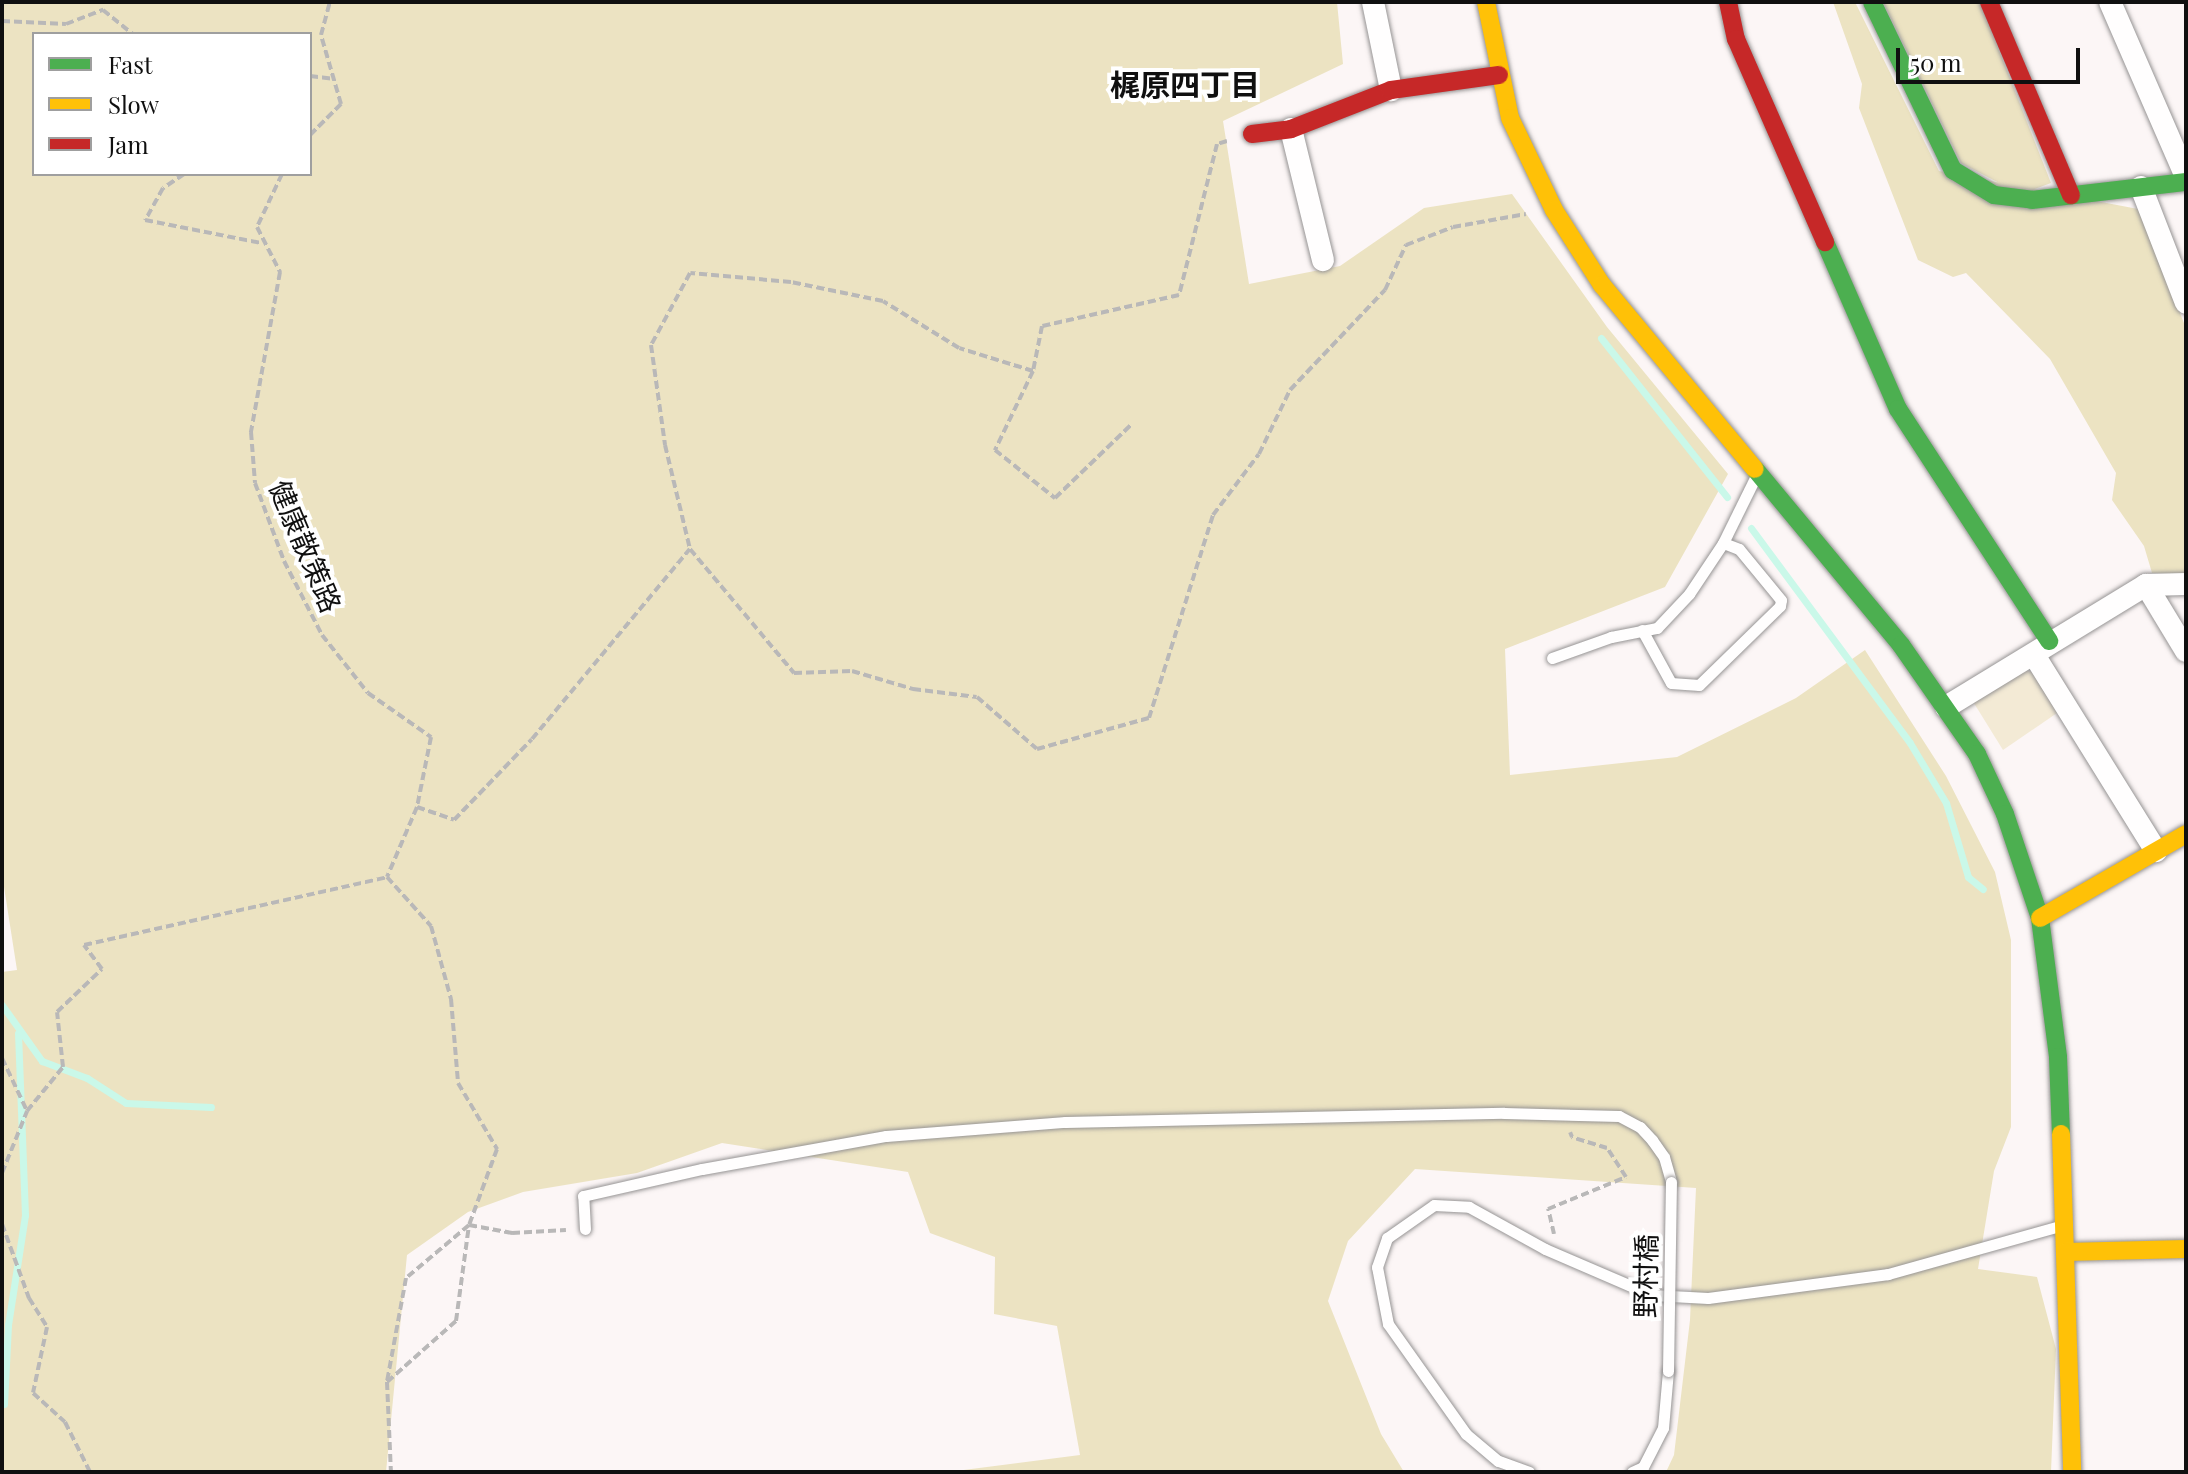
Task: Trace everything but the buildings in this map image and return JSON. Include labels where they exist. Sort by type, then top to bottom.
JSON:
[{"type":"street","points":[[1373,2],[1391,90]]},
{"type":"street","points":[[1486,2],[1499,75],[1529,168],[1554,210],[1602,285],[1901,645],[1977,754],[2005,814],[2040,918],[2058,1057],[2072,1472]]},
{"type":"street","points":[[1728,2],[1736,39],[1898,409],[2042,648],[2156,851]]},
{"type":"street","points":[[1872,2],[1953,170],[1994,195],[2032,200],[2186,180],[2110,2]]},
{"type":"street","points":[[1989,2],[2071,195]]},
{"type":"street","points":[[1252,134],[1291,129],[1391,90],[1499,75]]},
{"type":"street","points":[[1291,129],[1323,260]]},
{"type":"street","points":[[2141,187],[2186,303]]},
{"type":"street","points":[[1946,707],[2146,585],[2186,584]]},
{"type":"street","points":[[2146,585],[2186,651]]},
{"type":"street","points":[[2040,918],[2186,834]]},
{"type":"street","points":[[2065,1252],[2186,1249]]},
{"type":"lane","points":[[1552,658],[1657,628],[1689,594],[1723,543],[1758,472]]},
{"type":"lane","points":[[1642,630],[1671,683],[1699,685],[1780,606],[1781,600],[1739,549],[1723,543]]},
{"type":"lane","points":[[585,1229],[583,1196],[886,1136],[1065,1122],[1563,1115]]},
{"type":"lane","name":"野村橋","points":[[1563,1115],[1619,1116],[1640,1127],[1664,1157],[1671,1182],[1668,1371],[1663,1428],[1643,1467],[1632,1472]]},
{"type":"lane","points":[[1529,1472],[1498,1461],[1466,1434],[1388,1324],[1377,1267],[1387,1238],[1434,1205],[1469,1207],[1556,1254],[1652,1295],[1708,1298],[1888,1274],[2063,1225]]},
{"type":"path","points":[[312,133],[341,104],[321,35],[330,2]]},
{"type":"path","points":[[2,21],[66,24],[103,10],[130,32]]},
{"type":"path","points":[[312,77],[333,79]]},
{"type":"path","points":[[1132,424],[1055,498],[995,450],[1033,371],[1042,326],[1179,295],[1217,144],[1252,134]]},
{"type":"path","points":[[181,176],[163,188],[145,220],[261,243],[257,227],[281,176]]},
{"type":"path","points":[[1033,371],[959,348],[883,301],[791,282],[690,273],[651,345],[665,445],[690,549],[794,673],[852,671],[913,689],[977,697],[1037,749],[1149,718],[1213,515],[1259,454],[1290,390],[1385,290],[1406,245],[1453,227],[1554,210]]},
{"type":"path","name":"健康散策路","points":[[261,243],[280,272],[251,432],[255,483],[284,561],[322,635],[368,693],[431,737],[417,807],[387,877]]},
{"type":"path","points":[[417,807],[454,820],[582,682],[690,549]]},
{"type":"path","points":[[2,1173],[27,1111],[63,1067],[57,1012],[102,969],[84,945],[387,877],[431,926],[451,999],[458,1083],[497,1149],[469,1225],[456,1321],[387,1382]]},
{"type":"path","points":[[2,1058],[27,1111]]},
{"type":"path","points":[[1556,1254],[1548,1209],[1626,1177],[1607,1148],[1572,1137],[1563,1115]]},
{"type":"path","points":[[2,1224],[29,1298],[47,1327],[33,1393],[65,1422],[90,1472]]},
{"type":"path","points":[[469,1225],[512,1233],[585,1229]]},
{"type":"path","points":[[391,1472],[387,1382],[406,1278],[469,1225]]},
{"type":"shaded area","points":[[2,2],[1337,2],[1343,64],[1223,121],[1249,284],[1340,266],[1424,208],[1512,194],[1607,327],[1728,474],[1665,587],[1505,649],[1510,775],[1677,757],[1796,698],[1865,650],[1946,776],[1995,872],[2011,940],[2011,1127],[1994,1171],[1978,1269],[2037,1277],[2056,1349],[2051,1472],[1666,1472],[1674,1455],[1690,1320],[1696,1188],[1415,1169],[1348,1241],[1328,1301],[1381,1434],[1404,1472],[948,1472],[1080,1455],[1057,1326],[994,1314],[995,1257],[930,1233],[908,1172],[722,1143],[637,1173],[523,1192],[468,1212],[407,1255],[386,1472],[2,1472],[2,972],[17,970],[2,874]]},
{"type":"shaded area","points":[[1833,2],[1855,2],[1939,171],[2138,209],[2186,328],[2186,575],[2152,573],[2144,546],[2112,500],[2116,473],[2050,359],[1966,273],[1953,277],[1918,260],[1859,108],[1862,84]]},
{"type":"shaded area","points":[[1883,2],[1980,2],[2051,183],[2032,190],[1999,183],[1961,163]]},
{"type":"shaded area","points":[[2022,670],[2033,672],[2057,713],[2003,750],[1972,700]]},
{"type":"waterway","points":[[1601,338],[1727,497]]},
{"type":"waterway","points":[[1751,528],[1910,743],[1946,803],[1968,877],[1983,889]]},
{"type":"waterway","points":[[2,1005],[42,1061],[87,1078],[126,1103],[211,1107]]},
{"type":"waterway","points":[[4,1404],[8,1325],[25,1215],[18,1033]]},
{"type":"traffic: fast","points":[[1872,2],[1953,170],[1994,195],[2032,200],[2186,182]]},
{"type":"traffic: fast","points":[[1825,242],[1898,409],[2049,641]]},
{"type":"traffic: fast","points":[[1755,469],[1901,645],[1977,754],[2005,814],[2040,918],[2058,1057],[2061,1134]]},
{"type":"traffic: slow","points":[[1486,2],[1510,118],[1554,210],[1602,285],[1755,469]]},
{"type":"traffic: slow","points":[[2040,918],[2186,834]]},
{"type":"traffic: slow","points":[[2061,1134],[2072,1472]]},
{"type":"traffic: slow","points":[[2065,1252],[2186,1249]]},
{"type":"traffic: jam","points":[[1728,2],[1736,39],[1825,242]]},
{"type":"traffic: jam","points":[[1989,2],[2071,195]]},
{"type":"traffic: jam","points":[[1252,134],[1291,129],[1391,90],[1499,75]]},
{"type":"district","name":"梶原四丁目","points":[[1185,84]]}]
